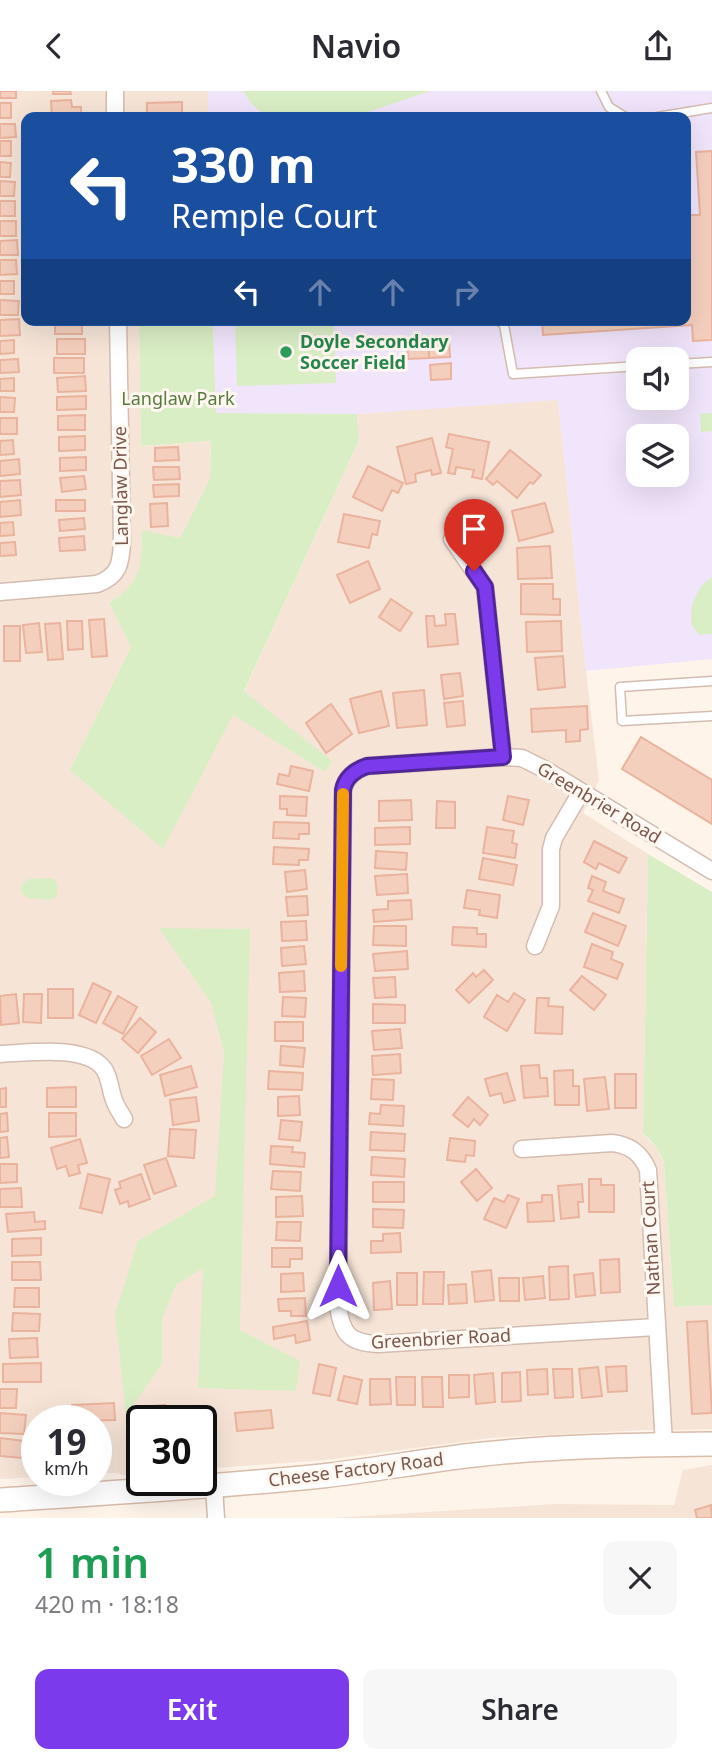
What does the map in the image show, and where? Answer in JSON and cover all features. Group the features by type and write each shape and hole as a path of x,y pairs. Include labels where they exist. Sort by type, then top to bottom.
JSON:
{"main road":[{"name":"Cheese Factory Road","path":"217,1486 525,1450 664,1444 712,1448"},
{"name":"Cheese Factory Road","path":"0,1500 126,1492"}],"street":[{"path":"115,91 115,112"},
{"name":"Langlaw Drive","path":"0,591 97,584 110,579 118,567 122,542 118,326"},
{"path":"452,539 485,587 503,757"},
{"name":"Greenbrier Road","path":"656,1327 368,1344 350,1338 345,1331 338,1306 344,783 359,768 367,766 523,758 712,871"},
{"path":"535,946 551,907 551,849 554,838 581,792"},
{"path":"0,1054 69,1052 84,1055 103,1069 114,1101 124,1119"},
{"name":"Nathan Court","path":"522,1149 622,1144 631,1147 644,1160 648,1170 664,1444"},
{"path":"215,1496 216,1518"}],"lane":[{"path":"601,91 609,107 617,112"},
{"path":"688,112 712,108"},
{"path":"504,326 513,374 626,367"},
{"path":"689,363 712,362"},
{"path":"712,681 620,687 622,721 712,716"}],"shaded area":[{"path":"0,91 208,91 208,112 21,112 21,326 139,326 141,446 211,441 210,478 180,538 142,531 142,561 138,574 125,592 109,602 131,647 70,770 233,715 331,761 244,692 359,440 357,414 558,399 599,780 583,813 648,854 643,1134 656,1147 664,1163 674,1307 712,1305 712,1429 491,1438 325,1460 217,1468 217,1405 126,1405 126,1475 112,1473 112,1405 21,1405 21,1478 0,1479"},
{"path":"208,91 712,91 712,659 586,671 558,400 357,414 216,413 213,326 691,326 691,112 208,112"},
{"path":"712,1465 712,1518 333,1518 554,1504 674,1505 683,1470"}],"green space":[{"path":"243,91 430,91 368,112 261,112"},
{"name":"Langlaw Park","path":"139,326 213,326 216,413 357,414 359,440 244,691 332,761 325,772 233,715 163,849 70,770 131,647 109,602 134,581 140,563 142,530 180,538 210,478 211,441 141,446"},
{"name":"Doyle Secondary Soccer Field","path":"235,326 334,326 336,383 237,386"},
{"path":"712,413 712,431 701,432 700,414"},
{"path":"712,577 712,634 699,635 692,623 692,607 699,589"},
{"path":"648,854 712,892 712,1305 674,1307 664,1163 656,1147 643,1134"},
{"path":"52,878 58,890 55,898 51,900 28,898 21,893 21,885 29,879"},
{"path":"159,928 250,929 240,1330 300,1361 296,1391 198,1388 203,1268 176,1285 162,1319 162,1364 133,1405 126,1405 126,1415 115,1314 138,1241 215,1196 224,1053 211,1003"}],"building":[{"path":"0,91 16,91 16,98 0,98"},
{"path":"53,91 70,91 71,94 53,94"},
{"path":"71,100 72,107 81,107 81,112 52,112 51,101"},
{"path":"182,102 182,112 147,112 147,103"},
{"path":"0,103 11,103 11,118 0,118"},
{"path":"0,124 15,124 16,137 0,138"},
{"path":"0,141 11,141 11,156 0,156"},
{"path":"712,151 712,340 693,341 691,215 700,215 696,152"},
{"path":"0,162 11,163 10,177 0,177"},
{"path":"0,181 15,182 14,196 0,196"},
{"path":"0,201 15,201 15,216 0,216"},
{"path":"0,221 16,221 16,236 0,236"},
{"path":"17,240 18,255 0,255 0,241"},
{"path":"0,260 16,260 17,274 0,275"},
{"path":"0,281 14,281 14,294 0,294"},
{"path":"0,300 19,301 18,315 0,315"},
{"path":"19,319 20,335 0,336 0,320"},
{"path":"55,326 82,326 82,334 55,334"},
{"path":"542,326 677,326 543,335"},
{"path":"57,339 85,339 85,354 57,354"},
{"path":"14,340 14,353 0,354 0,341"},
{"path":"449,341 450,357 429,358 428,342"},
{"path":"428,342 429,358 408,359 407,343"},
{"path":"54,358 84,358 84,373 54,373"},
{"path":"18,359 19,372 0,373 0,360"},
{"path":"451,363 451,379 431,380 430,365"},
{"path":"85,376 86,391 58,392 57,378"},
{"path":"14,378 14,391 0,391 0,379"},
{"path":"86,396 86,409 57,410 57,397"},
{"path":"0,397 15,398 14,412 0,412"},
{"path":"85,415 85,430 58,430 58,416"},
{"path":"0,418 17,418 17,434 0,434"},
{"path":"449,434 489,442 482,479 472,477 474,470 456,467 455,474 448,473 453,449 446,447"},
{"path":"85,436 85,450 59,451 59,437"},
{"path":"432,438 441,473 432,475 431,470 415,474 416,482 406,484 397,447"},
{"path":"13,440 14,454 0,455 0,441"},
{"path":"178,447 179,460 155,461 155,448"},
{"path":"510,450 541,475 533,484 530,482 517,498 497,481 493,485 486,479"},
{"path":"86,457 86,470 60,471 60,458"},
{"path":"19,459 20,474 0,476 0,461"},
{"path":"368,466 403,483 398,493 392,490 382,511 353,497"},
{"path":"153,467 179,467 180,479 154,480"},
{"path":"84,476 86,489 62,492 60,478"},
{"path":"20,480 21,495 0,497 0,481"},
{"path":"179,484 179,496 154,497 153,485"},
{"path":"20,500 21,515 0,517 0,502"},
{"path":"56,500 85,500 85,511 56,511"},
{"path":"167,503 168,526 151,527 150,504"},
{"path":"545,503 553,532 519,541 512,511"},
{"path":"344,514 380,521 377,535 372,534 369,548 338,542"},
{"path":"84,518 85,529 60,531 59,520"},
{"path":"13,522 14,535 0,536 0,523"},
{"path":"84,536 85,550 60,551 59,538"},
{"path":"15,542 16,555 0,556 0,543"},
{"path":"550,546 552,578 518,579 517,548"},
{"path":"368,561 380,589 350,603 337,575"},
{"path":"521,584 553,584 553,599 560,599 560,615 521,614"},
{"path":"391,599 412,613 400,631 379,617"},
{"path":"445,614 455,614 458,644 428,647 426,616 434,616 435,626 446,625"},
{"path":"104,619 107,656 92,657 89,620"},
{"path":"67,621 82,621 83,649 68,650"},
{"path":"561,621 562,651 527,652 526,622"},
{"path":"39,623 42,652 26,653 23,625"},
{"path":"60,623 63,659 48,660 45,624"},
{"path":"4,626 20,626 20,661 4,661"},
{"path":"563,656 565,687 538,690 535,658"},
{"path":"460,673 463,696 444,699 441,675"},
{"path":"424,690 427,725 397,728 393,693"},
{"path":"381,691 389,726 359,733 350,699"},
{"path":"463,701 465,725 447,727 444,703"},
{"path":"331,704 352,734 326,753 306,723"},
{"path":"587,706 588,729 580,730 580,741 566,742 566,730 532,732 531,709"},
{"path":"641,737 712,780 712,824 622,769"},
{"path":"291,766 313,771 309,791 277,784 279,774 289,776"},
{"path":"280,796 307,797 306,816 287,815 287,809 280,809"},
{"path":"508,796 529,800 523,825 503,820"},
{"path":"411,800 412,820 379,821 379,801"},
{"path":"437,801 455,802 455,828 436,828"},
{"path":"274,822 309,823 309,834 299,834 299,839 273,838"},
{"path":"410,827 410,844 375,845 375,828"},
{"path":"487,827 514,831 512,843 517,844 515,858 483,853"},
{"path":"594,841 627,858 619,873 599,863 596,869 584,862"},
{"path":"274,847 309,849 308,860 299,860 299,865 273,864"},
{"path":"376,851 407,853 406,870 375,868"},
{"path":"483,858 517,865 513,885 479,879"},
{"path":"305,870 307,889 287,892 285,872"},
{"path":"407,874 408,893 377,895 375,876"},
{"path":"592,876 606,882 603,891 624,899 619,913 588,901 593,890 588,888"},
{"path":"467,890 500,895 497,918 479,915 480,910 464,908"},
{"path":"307,896 308,915 288,916 286,897"},
{"path":"411,900 412,919 374,922 373,910 388,909 388,901"},
{"path":"593,913 626,926 618,946 585,932"},
{"path":"306,921 307,940 282,941 281,922"},
{"path":"374,926 406,926 406,946 373,945"},
{"path":"453,927 477,928 477,934 486,934 486,947 452,945"},
{"path":"592,944 613,952 611,959 623,964 617,979 584,967"},
{"path":"304,946 306,964 282,966 281,948"},
{"path":"407,951 408,969 375,971 373,954"},
{"path":"484,970 493,980 469,1003 456,990 473,973 476,977"},
{"path":"304,971 305,991 280,992 279,973"},
{"path":"582,976 606,995 594,1010 570,990"},
{"path":"395,977 396,997 375,998 373,978"},
{"path":"93,983 111,992 96,1023 79,1015"},
{"path":"48,989 73,989 73,1018 48,1018"},
{"path":"514,993 525,1000 507,1031 484,1017 497,995 508,1002"},
{"path":"16,994 19,1023 1,1025 0,996"},
{"path":"24,994 42,994 41,1023 23,1022"},
{"path":"118,996 137,1007 123,1034 103,1023"},
{"path":"283,997 306,998 305,1017 282,1016"},
{"path":"537,998 549,998 548,1006 563,1007 562,1034 535,1033"},
{"path":"373,1004 405,1005 405,1023 373,1023"},
{"path":"140,1018 156,1032 138,1053 122,1039"},
{"path":"275,1022 303,1022 303,1041 275,1041"},
{"path":"400,1029 402,1048 374,1050 372,1031"},
{"path":"169,1039 181,1058 152,1075 141,1056"},
{"path":"281,1046 305,1048 303,1067 280,1065"},
{"path":"400,1054 401,1073 373,1075 372,1056"},
{"path":"539,1065 540,1078 547,1078 548,1096 524,1098 521,1066"},
{"path":"191,1066 197,1087 165,1096 160,1075"},
{"path":"573,1070 573,1086 579,1086 579,1105 555,1105 554,1071"},
{"path":"269,1071 303,1073 302,1090 268,1089"},
{"path":"507,1073 515,1100 504,1103 501,1093 490,1096 485,1079"},
{"path":"615,1074 636,1074 636,1108 615,1108"},
{"path":"605,1077 609,1109 587,1111 584,1079"},
{"path":"372,1079 394,1080 393,1100 371,1099"},
{"path":"76,1087 76,1107 47,1107 47,1088"},
{"path":"6,1088 6,1107 0,1107 0,1089"},
{"path":"299,1096 300,1115 278,1116 278,1097"},
{"path":"196,1097 199,1121 173,1125 170,1100"},
{"path":"468,1097 488,1115 480,1125 474,1119 468,1127 453,1115"},
{"path":"381,1105 404,1106 403,1126 369,1124 370,1113 380,1114"},
{"path":"7,1113 8,1131 0,1132 0,1114"},
{"path":"49,1113 76,1113 76,1136 49,1137"},
{"path":"281,1120 302,1122 300,1141 279,1139"},
{"path":"170,1129 196,1130 194,1158 168,1156"},
{"path":"371,1132 405,1134 404,1151 370,1150"},
{"path":"7,1137 9,1157 0,1158 0,1138"},
{"path":"450,1138 475,1141 474,1156 466,1155 465,1162 447,1160"},
{"path":"80,1139 87,1163 78,1165 80,1173 69,1176 66,1166 57,1169 51,1148"},
{"path":"271,1146 293,1147 292,1152 305,1153 304,1167 270,1164"},
{"path":"372,1157 405,1159 404,1177 371,1175"},
{"path":"166,1158 176,1186 154,1194 144,1165"},
{"path":"0,1164 17,1164 17,1182 0,1183"},
{"path":"476,1169 492,1188 477,1201 461,1182"},
{"path":"273,1171 301,1172 300,1191 271,1189"},
{"path":"88,1174 110,1179 102,1213 80,1208"},
{"path":"141,1174 150,1199 129,1207 128,1201 120,1204 115,1190 121,1188 119,1182"},
{"path":"589,1179 601,1179 601,1185 614,1185 614,1212 589,1212"},
{"path":"373,1182 404,1182 404,1202 373,1202"},
{"path":"582,1184 583,1202 578,1202 579,1217 561,1219 558,1186"},
{"path":"21,1188 22,1207 0,1207 0,1189"},
{"path":"508,1195 519,1199 506,1228 484,1219 494,1198 504,1202"},
{"path":"542,1195 552,1195 554,1221 528,1222 527,1203 542,1202"},
{"path":"302,1196 303,1216 276,1217 276,1197"},
{"path":"373,1209 404,1210 403,1228 373,1227"},
{"path":"34,1212 35,1222 45,1221 45,1229 8,1232 6,1214"},
{"path":"277,1222 301,1222 300,1241 276,1240"},
{"path":"400,1233 401,1252 371,1253 371,1241 383,1241 383,1234"},
{"path":"41,1238 41,1255 12,1256 12,1239"},
{"path":"272,1248 302,1248 302,1259 290,1259 290,1267 272,1267"},
{"path":"619,1259 620,1292 601,1293 600,1260"},
{"path":"12,1262 40,1262 41,1280 12,1280"},
{"path":"568,1266 569,1299 550,1300 549,1267"},
{"path":"491,1270 494,1300 475,1302 472,1272"},
{"path":"424,1272 444,1272 443,1304 423,1304"},
{"path":"303,1273 304,1291 281,1292 281,1274"},
{"path":"397,1273 417,1273 417,1305 397,1305"},
{"path":"593,1273 595,1295 576,1297 574,1275"},
{"path":"543,1276 545,1298 525,1300 523,1278"},
{"path":"499,1278 519,1278 519,1301 500,1301"},
{"path":"390,1281 392,1309 374,1310 373,1283"},
{"path":"466,1284 467,1303 449,1304 448,1285"},
{"path":"15,1288 39,1288 39,1307 14,1307"},
{"path":"305,1298 306,1316 291,1316 291,1311 279,1311 278,1299"},
{"path":"13,1313 40,1314 39,1331 12,1331"},
{"path":"307,1321 310,1340 296,1343 295,1335 274,1339 273,1327"},
{"path":"707,1321 712,1413 692,1414 687,1322"},
{"path":"37,1338 38,1357 10,1358 9,1339"},
{"path":"41,1363 41,1382 3,1382 3,1364"},
{"path":"319,1364 336,1368 330,1396 313,1393"},
{"path":"626,1366 627,1391 608,1392 606,1367"},
{"path":"598,1367 602,1396 582,1398 579,1369"},
{"path":"547,1369 548,1394 528,1395 527,1370"},
{"path":"553,1369 572,1369 573,1397 555,1398"},
{"path":"520,1372 521,1401 502,1402 502,1373"},
{"path":"493,1373 495,1402 476,1404 474,1375"},
{"path":"449,1375 469,1375 469,1397 449,1398"},
{"path":"344,1376 362,1380 357,1404 338,1400"},
{"path":"396,1377 415,1377 415,1405 397,1405"},
{"path":"422,1377 442,1377 443,1407 423,1407"},
{"path":"370,1379 390,1379 391,1404 370,1405"},
{"path":"0,1389 17,1389 16,1408 0,1408"},
{"path":"114,1403 115,1420 112,1420 112,1405 72,1405"},
{"path":"271,1410 273,1428 237,1431 235,1413"},
{"path":"0,1413 21,1415 21,1434 0,1433"},
{"path":"0,1438 21,1441 21,1458 0,1456"},
{"path":"711,1505 712,1518 697,1518 695,1510"}],"slow traffic":[{"path":"341,966 343,794"}],"place":[{"name":"Doyle Secondary Soccer Field","path":"286,352"}],"route":[{"path":"338,1286 344,783 359,768 367,766 503,757 485,587 474,571"}]}
